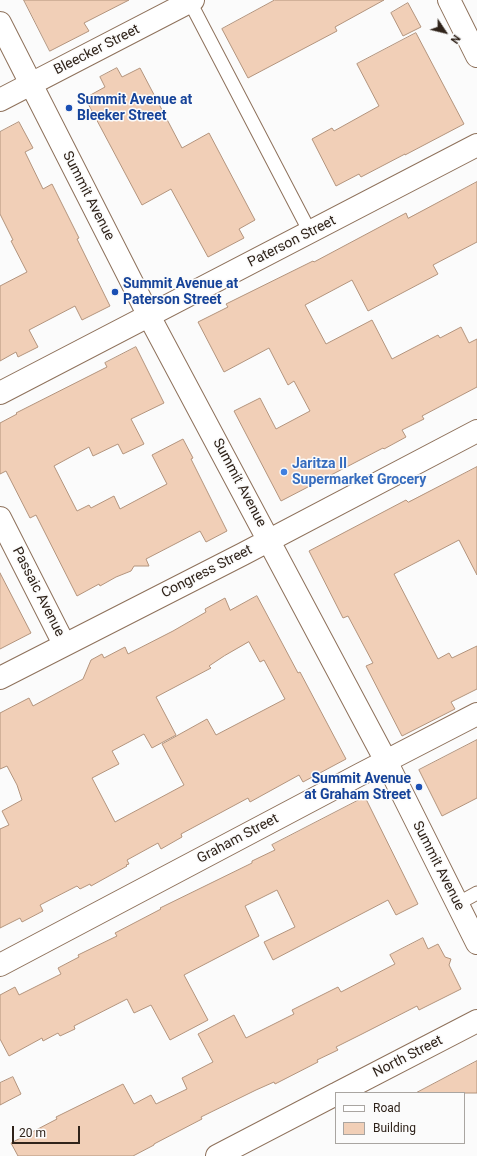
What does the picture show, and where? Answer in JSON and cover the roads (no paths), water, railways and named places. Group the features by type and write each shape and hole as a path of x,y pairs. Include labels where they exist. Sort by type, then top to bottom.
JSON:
{"street":[{"path":"449,0 477,56"},
{"name":"Bleecker Street","path":"0,100 192,1"},
{"name":"Summit Avenue","path":"0,23 149,316 386,761 477,943"},
{"name":"Paterson Street","path":"0,393 477,145"},
{"name":"Congress Street","path":"0,678 477,431"},
{"name":"Passaic Avenue","path":"0,518 64,644"},
{"name":"Graham Street","path":"0,965 477,714"},
{"name":"North Street","path":"341,1092 477,1021"},
{"name":"North Street","path":"217,1156 335,1095"}],"lane":[{"path":"192,1 310,232"},
{"path":"457,904 477,893"}],"place":[{"name":"Summit Avenue at Bleeker Street","path":"69,108"},
{"name":"Summit Avenue at Paterson Street","path":"115,292"},
{"name":"Jaritza II Supermarket Grocery","path":"284,472"},
{"name":"Summit Avenue at Graham Street","path":"419,787"}]}
